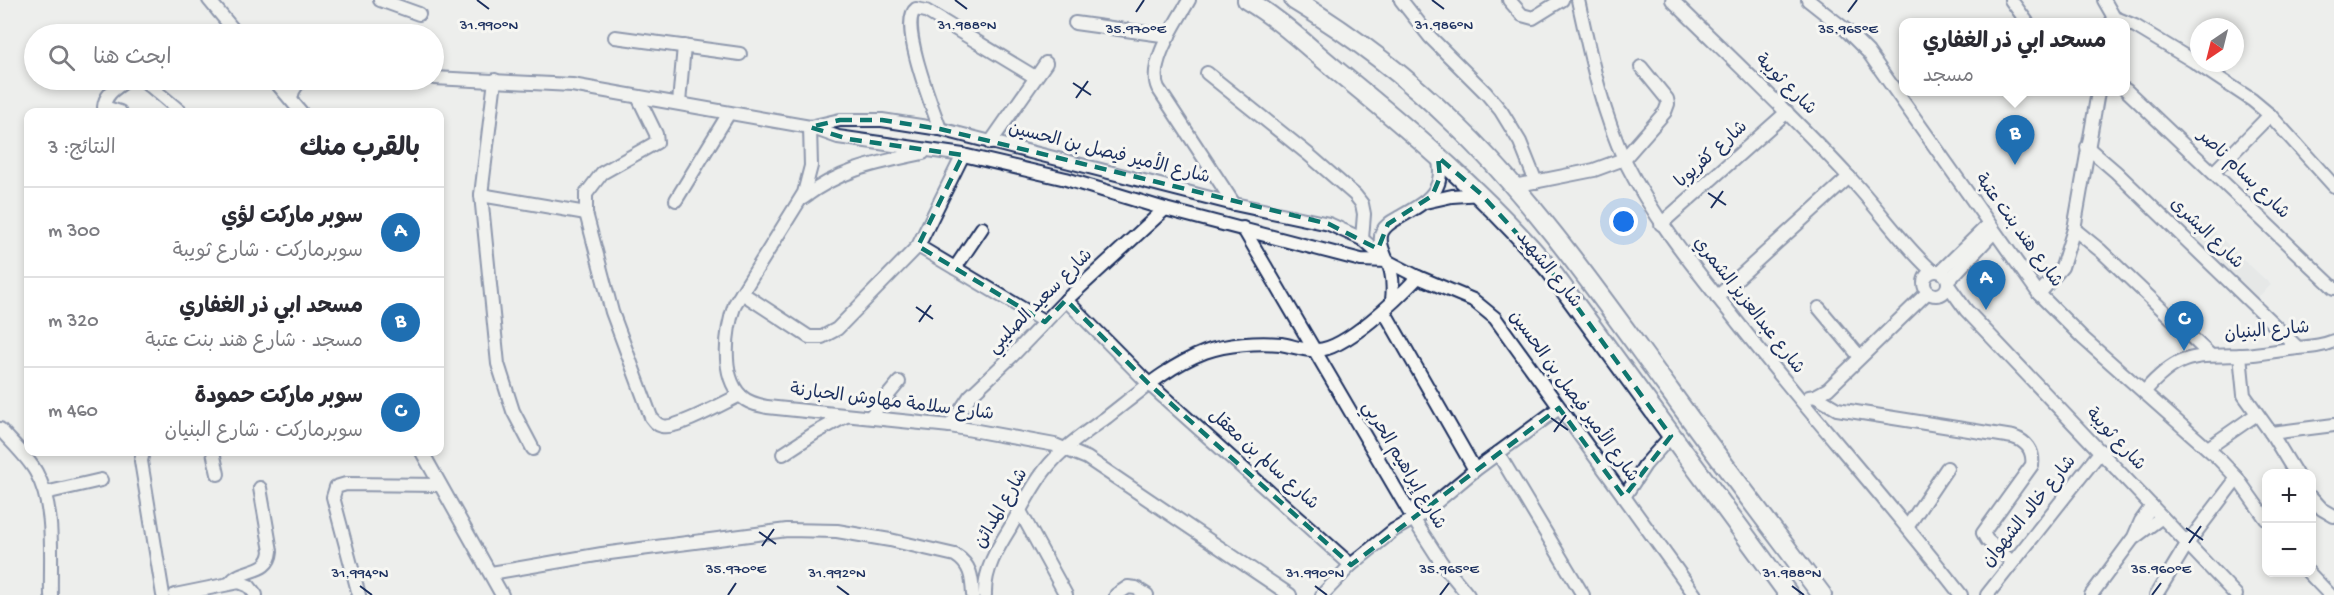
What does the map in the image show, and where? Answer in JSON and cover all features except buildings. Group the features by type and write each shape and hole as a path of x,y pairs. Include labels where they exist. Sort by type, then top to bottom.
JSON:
{"highway":[{"name":"شارع الشهيد","path":"1247,0 1282,24 1396,118 1481,194 1551,271 1789,595"},
{"name":"شارع الشهيد","path":"1294,0 1345,34 1416,88 1467,135 1514,186 1600,296 1822,595"}],"street":[{"path":"209,0 229,24"},
{"path":"380,0 419,14"},
{"path":"1189,0 1169,36 1156,67 1156,84 1234,204"},
{"path":"1401,0 1430,37 1501,111 1520,142 1536,182"},
{"path":"1509,0 1522,15 1533,18 1562,0"},
{"name":"شارع عبدالعزيز الشمري","path":"1578,0 1600,95 1624,159 1661,224 1790,390 1908,526 1961,595"},
{"name":"شارع ثويبة","path":"1672,0 1787,112 1849,177 1937,282 2101,451 2236,595"},
{"name":"شارع هند بنت عتبة","path":"1808,0 1846,30 1868,52 2039,294 2084,339 2208,448 2237,478 2262,513"},
{"path":"2011,0 2024,18"},
{"path":"2104,0 2113,18"},
{"path":"940,129 911,38 910,19 915,4 1035,77"},
{"path":"1075,23 1169,36"},
{"path":"2130,24 2193,61 2270,115 2334,186"},
{"path":"615,37 740,54"},
{"path":"679,103 684,46"},
{"path":"990,143 1046,63"},
{"path":"1514,186 1594,170 1624,159 1665,112 1668,104 1667,99 1641,67"},
{"path":"1207,73 1355,195 1362,204 1364,214 1362,239"},
{"name":"شارع الأمير فيصل بن الحسين","path":"444,78 572,85 810,127 828,135 848,139 932,152 963,154 1066,179 1164,209 1361,260 1387,261"},
{"path":"495,80 481,195 498,364 513,411 533,449"},
{"path":"105,108 104,101 114,90"},
{"path":"155,90 176,108"},
{"path":"283,90 298,108"},
{"path":"291,99 294,90"},
{"name":"شارع بسام ناصر","path":"2130,94 2334,288"},
{"path":"2039,294 2062,267 2074,229 2097,96"},
{"path":"638,97 656,134 657,142 602,173 586,194 586,213 612,312 651,417 656,424 662,427 695,417 740,395 730,374 726,344 731,314 800,201 810,175 810,127"},
{"name":"شارع كفريوبا","path":"1661,224 1787,112"},
{"path":"676,200 729,113"},
{"path":"2214,172 2270,115"},
{"name":"شارع الأمير فيصل بن الحسين","path":"810,127 840,120 882,120 940,129 1234,204 1323,222 1362,239 1387,261 1473,300 1495,318 1695,595"},
{"name":"شارع البشرى","path":"2087,147 2123,178 2298,348"},
{"path":"800,201 821,185 843,173 870,164 932,152"},
{"path":"742,293 809,337 822,337 837,329 918,246 963,154"},
{"path":"1392,300 1391,276 1381,242 1384,228 1424,202 1437,187 1441,167 1438,157"},
{"path":"1717,297 1849,177"},
{"path":"1424,202 1452,196 1481,194"},
{"path":"481,195 586,213"},
{"name":"شارع سعيد الصليبي","path":"950,426 970,396 1066,300 1164,209"},
{"path":"956,268 982,228"},
{"name":"شارع إبراهيم الحربي","path":"1243,228 1414,520 1440,562 1468,595"},
{"path":"1815,396 1828,389 1991,228"},
{"path":"2074,229 2101,251 2209,354"},
{"path":"918,246 1045,322"},
{"path":"1314,351 1336,344 1384,311 1392,300 1418,277"},
{"name":"شارع سالم بن معقل","path":"1066,300 1149,384 1352,565"},
{"path":"1819,308 1860,357"},
{"path":"1384,311 1475,470"},
{"name":"شارع البنيان","path":"2144,392 2164,371 2184,359 2209,354 2240,355 2320,346 2334,341"},
{"name":"شارع المدائن","path":"985,595 993,556 1045,469 1066,448 1149,384 1171,369 1216,349 1268,344 1314,351"},
{"path":"2240,355 2243,390 2256,414 2271,433 2293,469"},
{"path":"870,417 898,382"},
{"path":"1790,390 1798,395 1815,396 1837,409 2013,437 2023,442 2031,452 2032,465 1983,532 1987,540 2012,562"},
{"name":"شارع سلامة مهاوش الحبارنة","path":"740,395 752,403 767,407 950,426 1066,448 1087,458 1290,595"},
{"path":"1322,595 1352,565 1394,530 1414,520 1475,470 1559,408"},
{"path":"2208,448 2256,414"},
{"path":"783,454 847,415"},
{"path":"2271,433 2334,425"},
{"path":"0,429 35,470 45,493 48,510 51,595"},
{"path":"1624,497 1645,465 1671,436"},
{"name":"شارع خالد الشهوان","path":"1987,595 2101,451"},
{"path":"1498,453 1583,595"},
{"path":"142,456 141,461 163,595"},
{"path":"214,456 218,474"},
{"path":"424,456 502,595"},
{"path":"1908,526 1947,468"},
{"path":"2156,595 2187,544 2237,478"},
{"path":"45,493 101,480"},
{"path":"359,595 333,497 336,487 346,484 440,485"},
{"path":"231,582 239,575 262,567 271,555 260,488"},
{"path":"2316,502 2334,516"},
{"path":"2091,595 2134,537 2141,521 2152,506"},
{"path":"1020,511 1066,595"},
{"path":"2134,537 2162,516"},
{"path":"491,573 587,556 747,534 787,530 820,530 890,540 955,555 962,559 969,568 973,595"},
{"path":"2312,577 2330,595"},
{"path":"175,595 231,582 243,583 253,589 256,595"},
{"path":"1116,595 1123,588 1132,587 1147,595"}],"highlighted area":[{"path":"840,120 882,120 940,129 1329,224 1378,249 1388,224 1432,196 1440,177 1438,157 1481,194 1551,271 1671,436 1624,497 1559,408 1351,565 1149,384 1066,300 1045,322 918,246 963,155 848,139 810,127"}],"shaded area":[{"path":"2207,225 2271,285 2257,298 2194,238"}],"place":[{"name":"مسحد ابي ذر الغفاري","path":"2015,165"},
{"name":"سوبر ماركت لؤي","path":"1986,310"},
{"name":"سوبر ماركت حمودة","path":"2184,351"}]}
